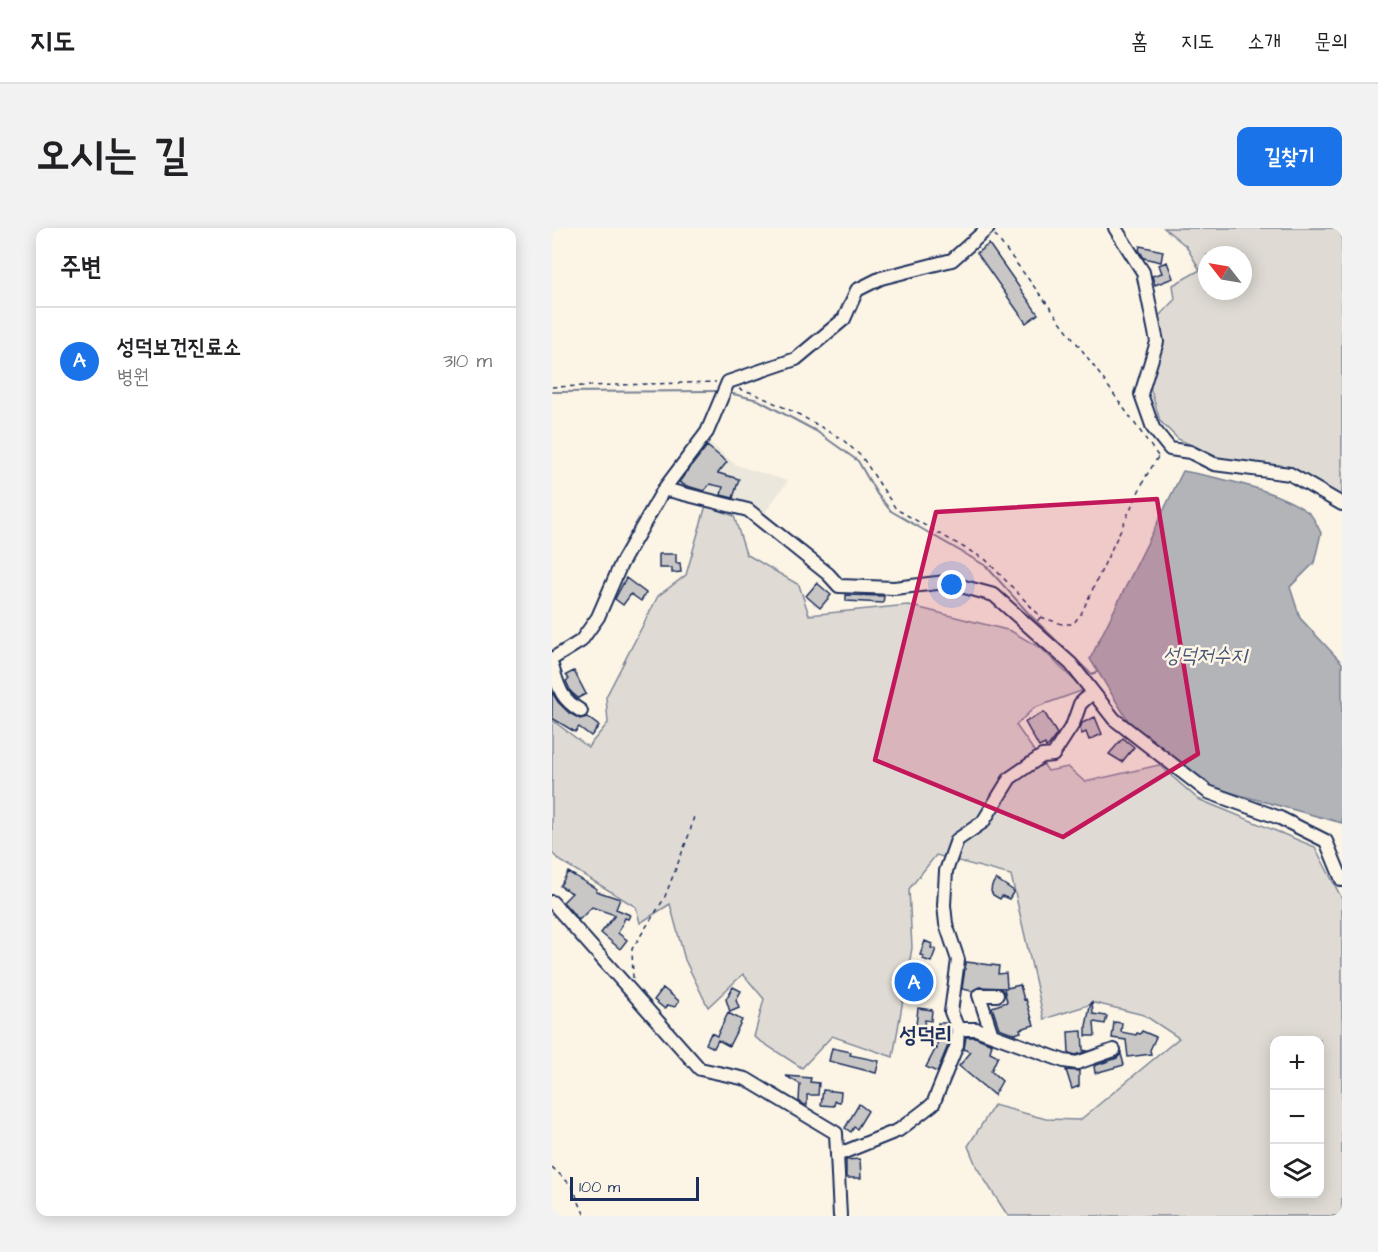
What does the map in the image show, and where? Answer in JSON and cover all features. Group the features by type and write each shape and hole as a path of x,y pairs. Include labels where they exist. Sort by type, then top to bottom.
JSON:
{"street":[{"path":"552,659 581,641 598,617 621,564 664,489 707,432 725,388 796,359 844,319 857,290 881,278 952,260 989,228"},
{"path":"1115,228 1143,272 1157,342 1141,394 1153,428 1170,449 1190,452 1214,464 1290,474 1342,504"},
{"path":"664,489 748,510 828,574 839,586 894,588 946,582 994,595 1071,664 1114,719 1208,792 1280,818 1326,841 1342,880"},
{"path":"552,666 560,693 581,711"},
{"path":"837,1155 899,1130 933,1104 957,1045 958,1029 951,1012 958,960 946,924 944,905 946,871 957,840 983,822 1010,778 1042,756 1053,755 1073,724 1080,704 1093,692"},
{"path":"552,902 700,1069 746,1079 836,1133 840,1216"},
{"path":"992,1035 979,995 997,995"},
{"path":"958,1029 976,1029 1065,1061 1077,1063 1114,1050"}],"path":[{"path":"989,228 1085,354 1158,456"},
{"path":"552,387 731,387 753,393 798,414 842,440 862,457 896,509 986,560 1040,617 1062,624 1073,624 1081,614 1145,477 1158,456 1170,449"},
{"path":"633,994 632,949 664,899 694,816"},
{"path":"552,1167 572,1186 585,1216"}],"highlighted area":[{"path":"1157,499 1198,754 1063,837 875,760 936,512"}],"shaded area":[{"path":"1164,228 1342,228 1342,496 1289,467 1221,459 1178,439 1160,421 1150,387 1158,317 1175,299 1173,285 1198,271 1198,300 1252,300 1252,246 1198,246 1198,267 1186,246"},
{"path":"706,440 736,465 788,481 763,515 669,488"},
{"path":"706,505 734,516 746,554 799,585 809,615 908,605 1011,631 1042,649 1084,690 1034,708 1016,725 1048,771 1068,767 1085,782 1159,765 1198,799 1315,847 1342,899 1342,1216 1009,1216 1006,1213 977,1168 968,1146 994,1105 1046,1119 1080,1120 1179,1038 1144,1015 1095,1003 1044,1019 1011,875 936,855 909,889 912,948 893,1057 832,1036 802,1068 754,1037 764,999 743,974 708,1007 685,960 670,904 640,923 636,907 559,860 552,853 552,720 588,747 608,723 606,697 658,596 686,575"}],"water":[{"name":"성덕저수지","path":"1183,471 1249,486 1282,498 1309,513 1321,533 1314,563 1290,587 1300,618 1342,663 1342,823 1207,786 1132,727 1090,659"}],"building":[{"path":"989,244 1038,314 1026,323 977,253"},
{"path":"1140,246 1163,251 1161,262 1144,258 1139,250"},
{"path":"1167,262 1173,278 1155,285 1152,276 1162,273 1159,265"},
{"path":"707,446 727,462 718,473 739,479 733,498 721,495 723,487 710,484 704,491 679,482"},
{"path":"659,554 676,554 676,563 680,563 681,572 672,573 672,568 659,568"},
{"path":"626,578 646,593 641,601 631,594 623,605 615,599"},
{"path":"817,583 831,595 820,608 806,596"},
{"path":"846,595 884,596 883,603 846,601"},
{"path":"574,671 586,694 578,698 571,692 566,681 569,679 566,675"},
{"path":"552,692 569,713 580,719 587,717 599,726 591,736 579,727 575,732 552,718"},
{"path":"1044,712 1057,734 1049,745 1039,747 1025,722"},
{"path":"1095,717 1102,734 1089,740 1086,732 1082,734 1080,729 1082,723"},
{"path":"1123,738 1134,747 1122,762 1109,754"},
{"path":"568,872 597,889 596,891 620,899 616,909 630,915 628,919 625,918 618,933 627,940 620,949 601,933 615,915 592,907 579,920 563,902 572,893 560,886"},
{"path":"996,879 1014,891 1009,899 1002,896 1000,899 993,895 992,885"},
{"path":"925,941 932,944 931,948 936,949 931,962 920,955"},
{"path":"966,962 999,966 998,974 1006,973 1007,988 1020,985 1034,1025 1020,1029 1021,1032 1015,1034 999,1028 992,1007 1007,1002 1004,988 1006,988 979,987 972,991 962,989"},
{"path":"733,987 741,991 736,1000 739,1008 730,1012 726,999"},
{"path":"663,988 679,1001 675,1007 668,1005 665,1009 654,1000"},
{"path":"1091,1002 1093,1014 1107,1016 1105,1024 1094,1022 1095,1036 1086,1036 1086,1026"},
{"path":"918,1008 932,1010 931,1021 925,1020 924,1026 916,1025"},
{"path":"728,1013 742,1020 729,1046 718,1040 714,1048 706,1044 711,1033 717,1036"},
{"path":"1114,1022 1122,1023 1121,1032 1136,1035 1142,1031 1156,1037 1150,1050 1151,1054 1128,1057 1126,1040 1112,1038"},
{"path":"938,1023 945,1023 945,1027 950,1030 949,1043 937,1072 926,1067 937,1049"},
{"path":"1082,1031 1083,1050 1087,1051 1076,1055 1069,1053 1068,1032"},
{"path":"966,1037 975,1037 992,1044 990,1052 998,1056 991,1071 1002,1081 994,1095 959,1066 971,1052 964,1049"},
{"path":"832,1048 851,1052 850,1055 879,1061 876,1073 829,1061"},
{"path":"1121,1054 1124,1065 1095,1073 1094,1066 1117,1058"},
{"path":"1066,1070 1079,1071 1079,1086 1072,1089"},
{"path":"786,1076 811,1078 810,1082 819,1083 818,1095 807,1095 807,1105 805,1105 799,1101 800,1084"},
{"path":"823,1090 841,1092 840,1102 835,1101 834,1106 821,1105"},
{"path":"859,1104 868,1111 857,1129 854,1127 851,1132 845,1128"},
{"path":"860,1159 861,1178 846,1178 846,1160"}],"waterway":[{"path":"552,392 721,391"},
{"path":"729,393 758,400 816,431 858,461 877,494 891,511 986,566 1030,615 1091,674 1097,672"}],"place":[{"name":"성덕보건진료소","path":"914,982"}],"district":[{"name":"성덕리","path":"926,1035"}]}
